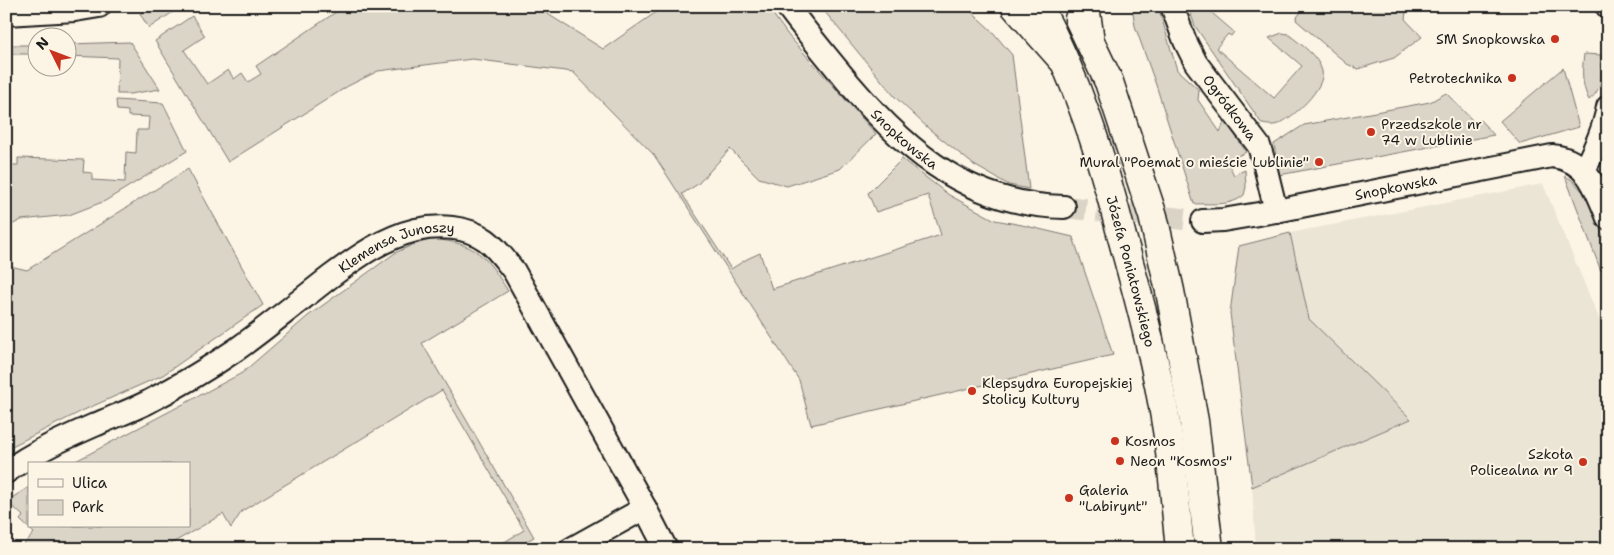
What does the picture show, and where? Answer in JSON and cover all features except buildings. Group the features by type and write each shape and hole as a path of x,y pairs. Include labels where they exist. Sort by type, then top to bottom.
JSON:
{"main road":[{"path":"1015,6 1062,59"},
{"name":"Józefa Poniatowskiego","path":"1038,6 1085,113 1109,185 1160,390 1168,435 1180,549"},
{"path":"1072,6 1109,82 1153,216 1170,290 1194,421 1209,549"},
{"path":"1085,6 1090,41"}],"street":[{"path":"6,14 99,6"},
{"name":"Snopkowska","path":"787,6 807,33 874,113 918,153 942,170 992,194 1025,204 1042,207 1064,207"},
{"name":"Ogródkowa","path":"1172,6 1185,41 1196,63 1259,146 1276,211"},
{"path":"1608,106 1606,118 1596,146 1584,171 1595,187 1608,218"},
{"name":"Snopkowska","path":"1203,221 1223,220 1276,211 1552,156 1573,162 1584,171"},
{"name":"Klemensa Junoszy","path":"6,472 38,451 143,405 182,383 236,349 354,259 379,243 417,230 438,227 452,228 469,232 484,239 496,249 514,271 666,549"},
{"path":"571,549 645,508"}],"shaded area":[{"path":"1543,184 1608,340 1608,549 1256,549 1252,487 1411,419 1309,319 1290,233"}],"green space":[{"path":"153,6 182,6 149,28 140,14"},
{"path":"345,6 410,6 414,11 420,6 452,6 455,11 463,6 535,6 603,49 665,6 767,6 788,35 876,134 840,169 787,186 759,178 730,149 698,184 682,194 731,269 760,253 772,289 941,235 928,195 876,212 868,193 902,159 949,195 995,220 1073,237 1113,355 811,425 799,380 654,155 573,72 472,59 378,71 348,86 228,162 155,41 192,16 205,36 184,50 207,84 228,70 234,79 242,73 248,82 261,74 256,66"},
{"path":"820,6 966,7 992,31 1012,55 1029,189 1009,185 974,165 929,129 895,97"},
{"path":"1132,6 1158,6 1177,70 1199,90 1198,100 1220,132 1225,120 1246,152 1227,161 1234,175 1245,170 1246,187 1244,195 1239,199 1220,204 1194,204 1135,26"},
{"path":"1188,6 1204,6 1234,32 1231,36 1228,34 1216,48 1274,98 1302,66 1269,38 1282,33 1288,34 1308,50 1320,65 1322,78 1314,94 1300,109 1284,121 1274,125 1262,124 1195,26"},
{"path":"1306,6 1407,6 1405,19 1422,37 1394,58 1358,69 1347,64 1296,20"},
{"path":"130,42 160,89 130,94 117,94 118,58 78,56 78,44"},
{"path":"6,45 28,45 28,54 6,54"},
{"path":"1584,54 1601,55 1602,73 1600,85 1594,96 1589,100 1583,77"},
{"path":"1563,68 1579,127 1520,144 1500,121"},
{"path":"1446,93 1476,124 1480,120 1494,135 1279,175 1274,144 1304,125 1430,102"},
{"path":"116,100 163,103 187,151 105,201 69,215 21,220 6,228 6,165 18,165 18,158 84,160 83,172 92,173 92,180 125,182 126,152 136,153 137,130 148,130 149,117 128,116 128,111 117,110"},
{"path":"188,169 263,305 163,375 84,410 12,446 6,451 6,265 27,270"},
{"path":"1565,176 1572,180 1585,194 1593,210 1608,249 1608,269 1601,271"},
{"path":"1290,233 1309,319 1411,419 1252,487 1230,313 1239,246"},
{"path":"433,239 448,241 470,248 486,260 508,291 422,343 534,537 513,549 500,549 498,546 524,530 442,390 242,511 231,528 223,514 162,549 20,549 34,533 29,528 190,528 190,462 74,462 242,373 308,316 395,253 412,245"},
{"path":"28,488 28,527 20,520 23,516 7,501"}],"tunnel":[{"path":"1064,207 1203,221"}],"place":[{"name":"SM Snopkowska","path":"1555,39"},
{"name":"Petrotechnika","path":"1512,78"},
{"name":"Przedszkole nr 74 w Lublinie","path":"1371,132"},
{"name":"Mural \"Poemat o mieście Lublinie\"","path":"1319,162"},
{"name":"Klepsydra Europejskiej Stolicy Kultury","path":"972,391"},
{"name":"Kosmos","path":"1115,441"},
{"name":"Neon \"Kosmos\"","path":"1120,461"},
{"name":"Szkoła Policealna nr 9","path":"1583,462"},
{"name":"Galeria \"Labirynt\"","path":"1069,498"}]}
